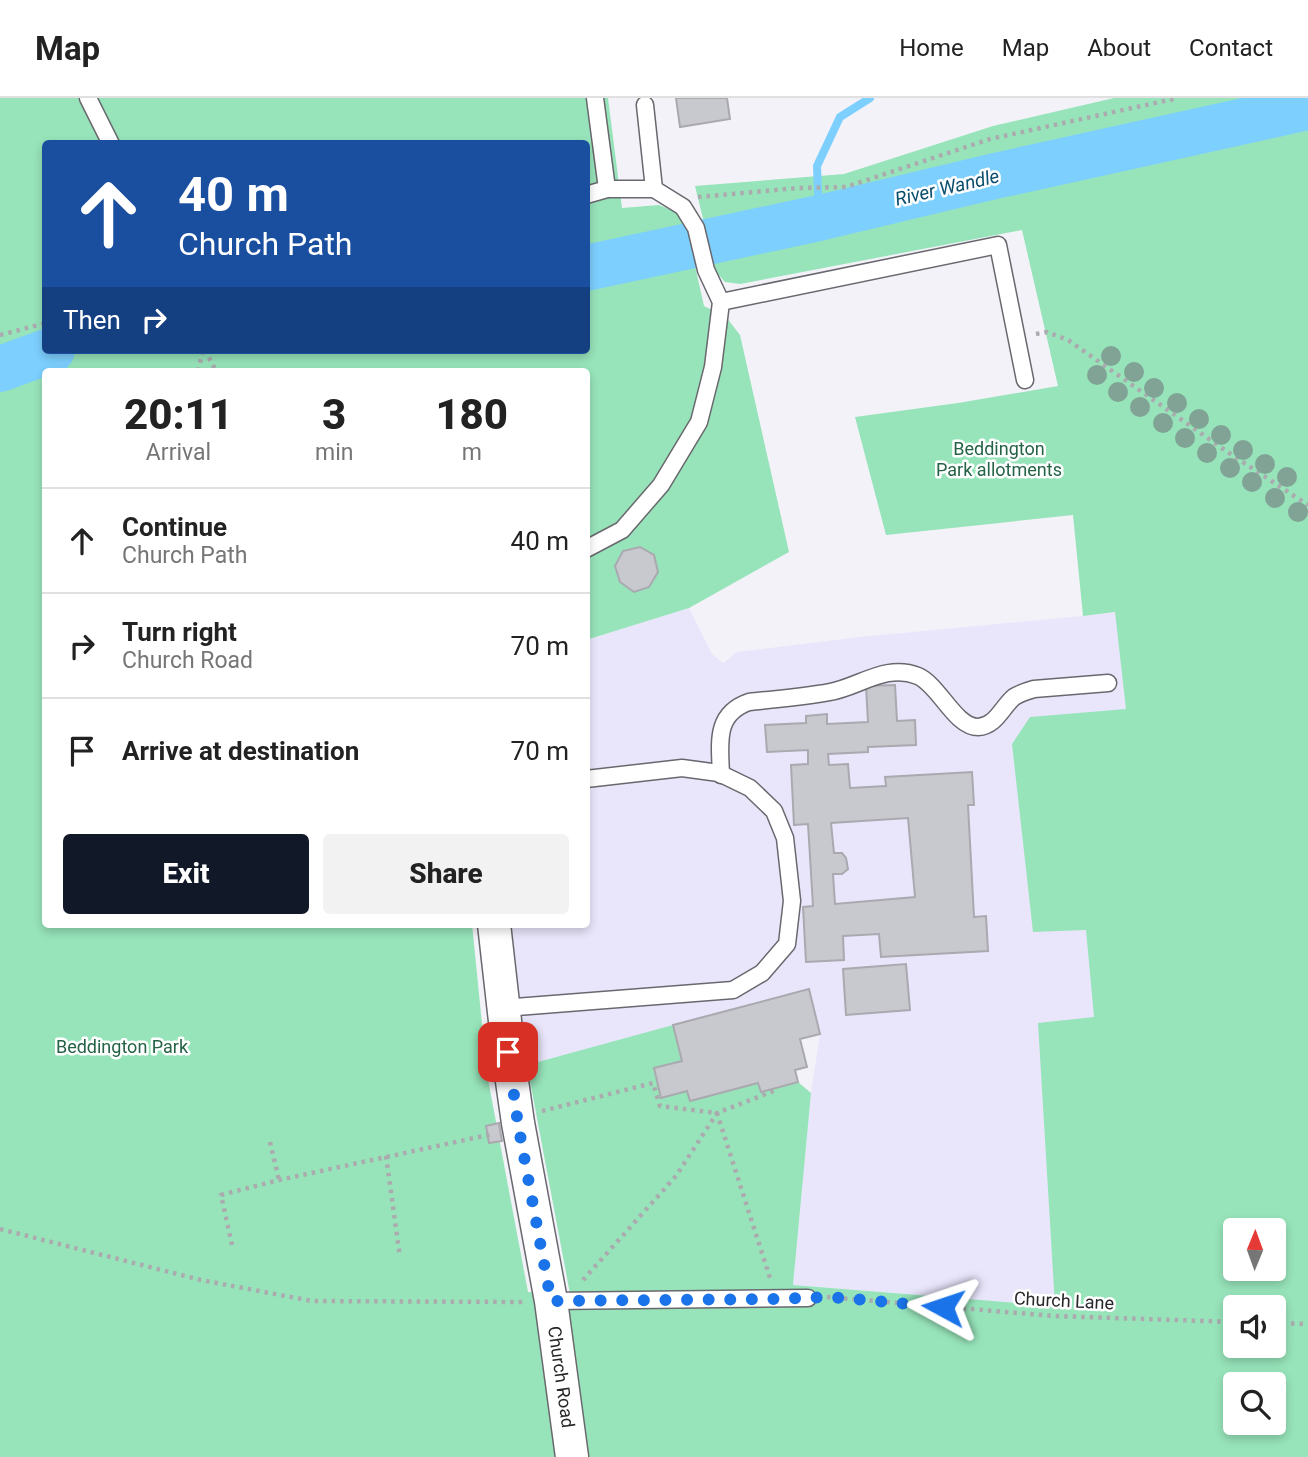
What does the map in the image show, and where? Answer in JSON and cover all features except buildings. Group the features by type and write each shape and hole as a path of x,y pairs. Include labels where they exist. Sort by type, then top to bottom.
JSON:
{"street":[{"name":"Church Road","path":"494,928 518,1124 551,1301 572,1457"}],"lane":[{"path":"88,98 109,140"},
{"path":"595,98 607,189"},
{"path":"645,105 654,189"},
{"path":"590,194 607,189 654,189 682,207 696,228 706,270 721,302 713,367 699,422 661,485 622,530 590,547"},
{"path":"721,302 998,245 1025,380"},
{"path":"721,775 720,734 726,717 738,706 750,702 832,692 871,677 900,672 919,677 941,695 965,723 977,727 992,723 1010,702 1023,692 1108,683"},
{"path":"503,1008 733,990 762,973 787,944 792,901 785,838 774,811 750,788 721,775 682,768 590,779"},
{"path":"551,1301 808,1298"}],"path":[{"path":"682,207 698,197 798,188 846,187 990,139 1178,98"},
{"path":"0,335 42,324"},
{"path":"1017,338 1046,332 1068,340 1308,505"},
{"path":"232,1245 221,1195 498,1133 535,1112 653,1083 660,1106 717,1113 776,1090"},
{"path":"717,1113 776,1299"},
{"path":"0,1229 201,1280 312,1301 551,1301 570,1294 676,1175 717,1113"},
{"path":"271,1142 279,1180"},
{"path":"386,1156 400,1257"},
{"name":"Church Lane","path":"808,1298 831,1297 1054,1316 1223,1322"},
{"path":"1286,1323 1308,1324"}],"shaded area":[{"path":"1308,589 1278,1218 1223,1218 1223,1281 1275,1281 1275,1295 1223,1295 1223,1307 1056,1306 793,1285 811,1093 820,1034 809,989 527,1065 509,928 590,928 590,639 689,608 712,654 723,663 737,652 860,637 1083,616"}],"green space":[{"path":"0,98 608,98 622,208 659,205 678,213 686,226 704,306 726,317 740,335 789,552 689,608 590,639 590,368 42,368 42,928 472,928 487,1074 528,1292 570,1294 527,1065 673,1025 682,1061 654,1068 661,1098 687,1091 758,1083 761,1092 798,1082 811,1093 793,1285 1055,1306 1038,1023 1094,1017 1086,930 1033,932 1012,744 1030,717 1126,709 1115,612 1083,616 1073,515 886,535 855,417 1058,386 1022,230 740,284 725,282 716,272 695,186 844,174 993,126 1114,98 1308,98 1308,1457 0,1457"}],"waterway":[{"path":"819,218 817,166 840,117 870,98"},
{"name":"River Wandle","path":"590,267 1308,107"},
{"name":"River Wandle","path":"0,369 42,354"}],"route":[{"path":"508,1052 518,1124 551,1301 831,1297 943,1307"}],"park label":[{"name":"Beddington Park allotments","path":"999,459"},
{"name":"Beddington Park","path":"122,1047"}]}
